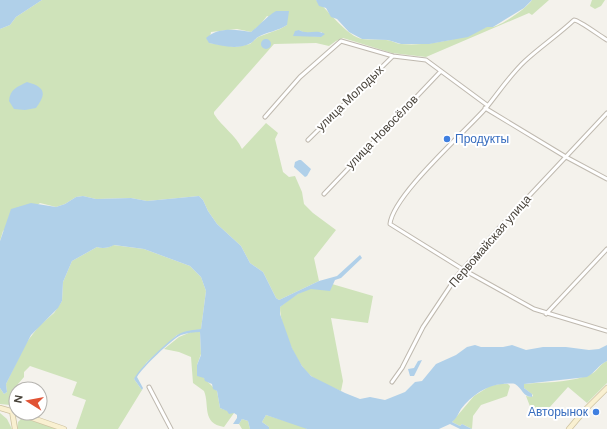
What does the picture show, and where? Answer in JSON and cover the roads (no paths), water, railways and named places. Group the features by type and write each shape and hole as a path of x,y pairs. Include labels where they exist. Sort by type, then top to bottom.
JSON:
{"street":[{"path":"607,40 581,22 574,20 516,69 486,107 423,174 397,206 392,214 390,224 464,270 534,309 546,314 607,331"},
{"path":"265,116 300,77 337,43 344,41 393,56 426,60 441,70 486,107 566,157 607,179"},
{"name":"улица Молодых","path":"308,140 393,56"},
{"name":"улица Новосёлов","path":"324,194 441,70"},
{"name":"Первомайская улица","path":"392,382 402,368 423,327 440,299 499,228 607,113"},
{"path":"546,314 607,249"},
{"path":"149,387 170,429"},
{"path":"569,429 607,388"},
{"path":"41,421 64,429"}],"water":[{"path":"0,0 42,0 16,17 10,25 0,29"},
{"path":"316,0 532,0 524,8 493,27 487,27 468,37 429,44 401,44 388,40 362,39 349,32 337,19 331,17 326,8 319,6"},
{"path":"276,11 289,11 287,25 258,37 246,45 230,47 209,43 206,38 210,34 221,30 251,32"},
{"path":"299,30 325,34 321,37 293,36 295,31"},
{"path":"264,39 268,39 270,40 270,48 264,49 261,46 261,42"},
{"path":"27,82 41,88 43,94 40,103 36,108 25,110 14,109 9,101 12,91"},
{"path":"299,160 311,169 305,177 294,167 295,162"},
{"path":"83,196 96,199 131,198 147,201 199,196 203,200 208,211 217,224 241,246 250,263 263,272 276,298 279,300 319,281 337,276 360,255 362,258 341,278 335,280 330,291 311,289 298,294 280,307 280,314 292,348 302,366 311,376 360,399 370,397 385,400 405,392 415,382 422,381 436,364 456,355 467,347 475,345 481,347 503,347 512,345 526,350 543,347 566,347 589,350 599,349 607,345 607,361 601,364 587,377 524,384 524,388 532,394 532,397 527,396 515,384 491,386 479,392 469,400 452,422 460,426 462,424 472,429 460,429 450,424 439,429 307,429 266,415 262,422 269,427 269,429 250,429 248,421 242,419 239,424 233,424 237,418 237,415 234,413 229,414 227,411 220,408 217,391 213,389 212,384 205,381 204,378 197,376 197,365 201,355 200,332 181,335 164,348 151,361 137,377 143,388 142,390 134,379 148,362 174,337 187,331 201,329 206,291 201,277 190,266 144,249 114,245 106,248 97,247 72,261 63,282 62,301 58,308 31,335 6,384 7,392 4,394 0,388 0,241 11,209 31,203 56,207 65,204 76,197"},
{"path":"422,360 414,376 410,376 408,369 414,368 418,361"}],"place":[{"name":"Продукты","path":"447,139"},
{"name":"Авторынок","path":"596,412"}]}
